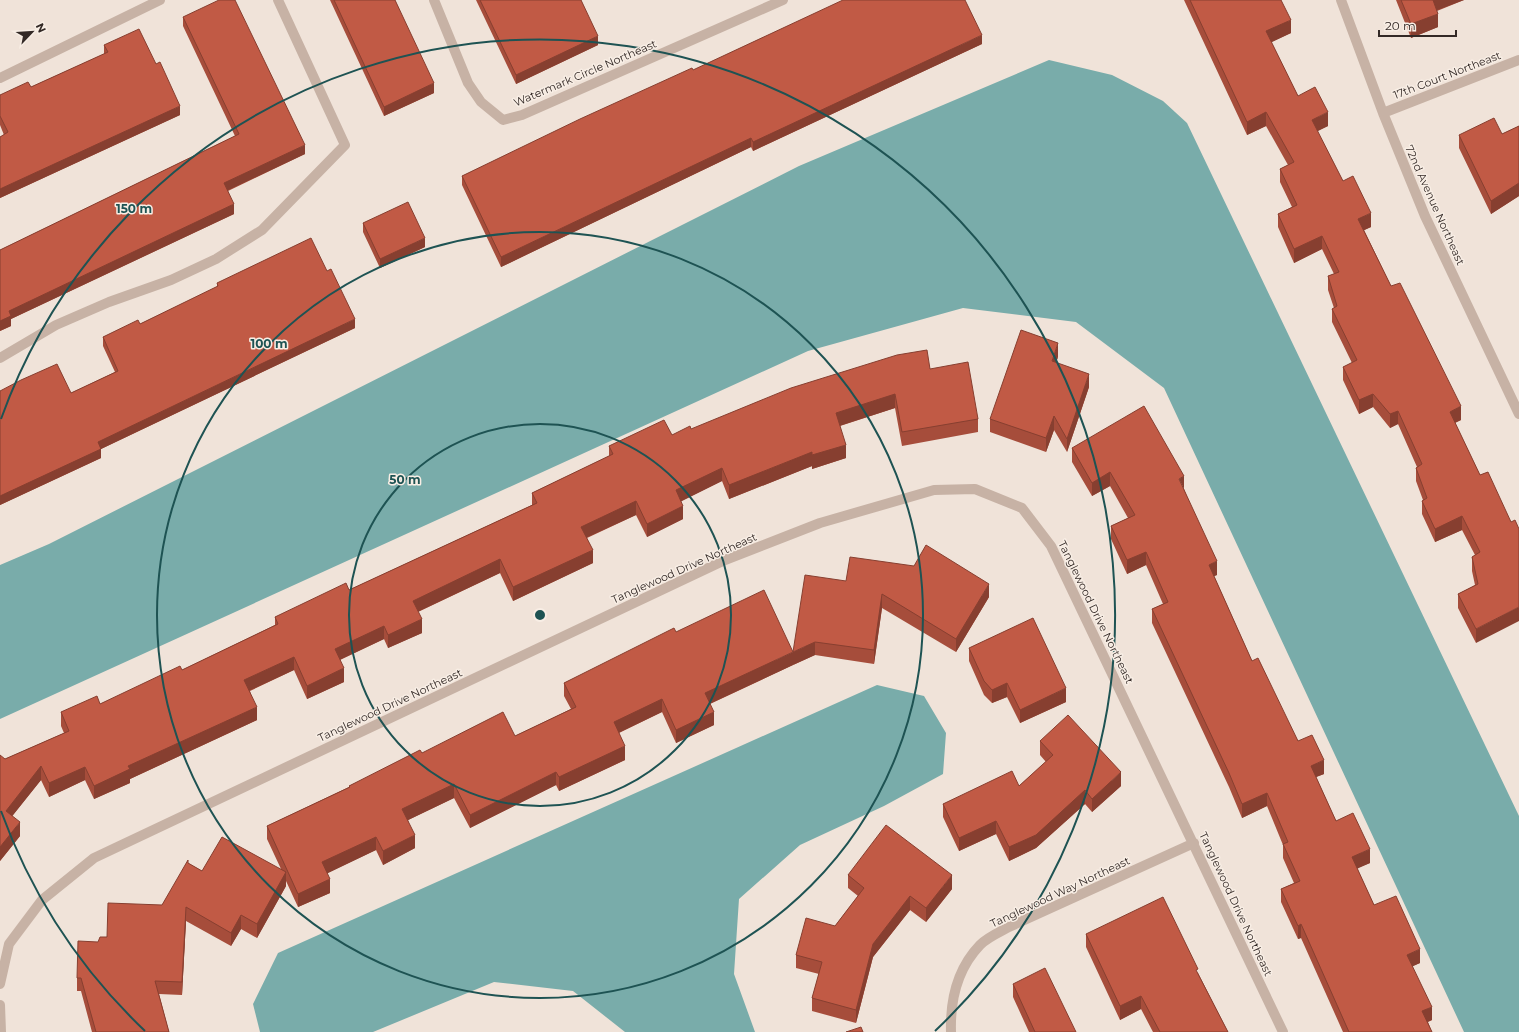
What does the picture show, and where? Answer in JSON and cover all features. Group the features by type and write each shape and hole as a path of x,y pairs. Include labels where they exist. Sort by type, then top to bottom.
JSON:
{"street":[{"path":"0,78 160,0"},
{"path":"0,358 56,325 109,302 171,280 216,259 262,230 345,146 278,0"},
{"name":"Watermark Circle Northeast","path":"434,0 468,83 480,102 503,120 522,115 783,0"},
{"name":"72nd Avenue Northeast","path":"1341,0 1383,113 1425,216 1519,414"},
{"name":"17th Court Northeast","path":"1383,113 1519,60"},
{"name":"Tanglewood Drive Northeast","path":"0,984 9,944 23,925 42,900 94,858 725,560 820,523 934,490 975,489 1022,508 1051,546 1283,1032"},
{"name":"Tanglewood Way Northeast","path":"951,1032 950,1012 959,973 981,944 1009,927 1194,843"},
{"path":"0,1006 2,1032"}],"water":[{"path":"1049,60 1112,75 1163,101 1187,123 1519,816 1519,1032 1464,1032 1164,388 1076,322 963,308 808,351 0,719 0,565 49,544 799,166"},
{"path":"877,685 924,696 946,733 943,774 884,806 800,845 739,899 734,974 755,1032 625,1032 573,991 494,982 373,1032 260,1032 253,1004 278,953"}],"building":[{"path":"219,0 235,0 305,145 224,183 234,204 9,311 11,316 0,321 0,250 239,134 183,17"},
{"path":"334,0 395,0 434,83 384,107"},
{"path":"480,0 581,0 598,36 516,75"},
{"path":"843,0 965,0 982,35 753,142 751,138 501,257 462,176 580,119 692,68 693,70"},
{"path":"1190,0 1281,0 1291,20 1266,31 1298,96 1315,87 1328,112 1312,120 1343,181 1353,176 1371,213 1358,219 1391,286 1400,283 1461,406 1450,412 1480,475 1488,472 1511,522 1515,520 1519,529 1519,607 1476,629 1458,594 1478,584 1472,557 1480,552 1462,516 1435,529 1422,501 1427,498 1416,468 1422,464 1398,411 1390,414 1373,394 1359,400 1343,367 1357,360 1332,309 1337,306 1328,276 1339,272 1322,236 1294,249 1278,214 1297,205 1280,169 1294,162 1266,112 1247,122"},
{"path":"1401,0 1433,0 1438,14 1411,24"},
{"path":"139,29 156,64 160,62 180,106 0,189 0,137 8,132 0,116 0,95 28,82 31,87 108,52 104,45"},
{"path":"1494,118 1502,134 1519,126 1519,183 1491,201 1459,135"},
{"path":"408,202 425,238 380,259 363,223"},
{"path":"311,238 327,271 331,269 355,319 98,442 101,449 0,496 0,391 57,364 71,393 118,371 103,337 138,320 140,324 218,286 217,283"},
{"path":"1021,330 1058,343 1052,361 1089,374 1067,439 1054,416 1046,438 990,419"},
{"path":"927,350 930,369 968,362 978,419 902,432 895,394 836,413 846,445 812,455 812,452 729,485 722,468 676,490 683,506 647,524 636,501 581,527 593,550 513,587 500,559 413,601 422,619 388,635 384,626 335,649 344,668 307,686 294,657 244,680 257,707 128,766 130,769 94,786 85,767 49,783 41,766 6,811 20,822 0,847 0,755 5,759 69,731 61,712 97,696 100,704 180,666 182,670 278,624 275,617 346,583 349,590 537,503 532,493 613,454 609,446 664,420 672,435 690,426 691,429 791,388 897,355"},
{"path":"1144,406 1184,476 1179,479 1217,561 1209,565 1252,661 1258,658 1298,741 1312,735 1324,760 1311,766 1336,821 1353,813 1370,849 1352,857 1374,905 1396,896 1420,949 1407,955 1432,1007 1422,1011 1432,1032 1349,1032 1301,924 1298,926 1281,889 1300,881 1283,844 1288,842 1267,793 1242,804 1152,609 1168,602 1146,552 1127,560 1111,526 1135,515 1110,472 1092,483 1072,448"},
{"path":"926,545 989,584 956,639 882,594 874,650 815,642 793,652 805,575 846,581 850,557 914,566"},
{"path":"764,590 793,652 705,693 714,712 676,730 662,699 614,722 625,746 559,777 556,772 470,815 454,784 402,809 415,835 383,851 376,837 322,862 330,879 298,894 267,826 350,787 349,786 420,750 422,753 503,712 515,736 576,707 564,683 674,628 676,632"},
{"path":"1033,618 1066,688 1020,710 1007,683 992,690 984,681 969,648"},
{"path":"1068,715 1121,772 1092,799 1085,790 1036,835 1009,847 996,821 959,838 943,804 1012,771 1019,786 1053,755 1040,741"},
{"path":"886,825 952,875 926,908 910,896 873,944 856,1010 812,998 822,962 796,955 806,918 835,926 864,888 848,875"},
{"path":"222,837 286,872 257,924 241,915 231,933 186,907 182,982 155,981 169,1032 96,1032 81,978 77,978 78,941 98,942 100,937 107,937 108,903 162,905 188,860 188,863 202,871"},
{"path":"1163,897 1198,969 1196,970 1228,1032 1160,1032 1141,996 1120,1006 1086,934"},
{"path":"1045,968 1076,1032 1035,1032 1013,984"},
{"path":"861,1027 863,1032 846,1032"}]}
